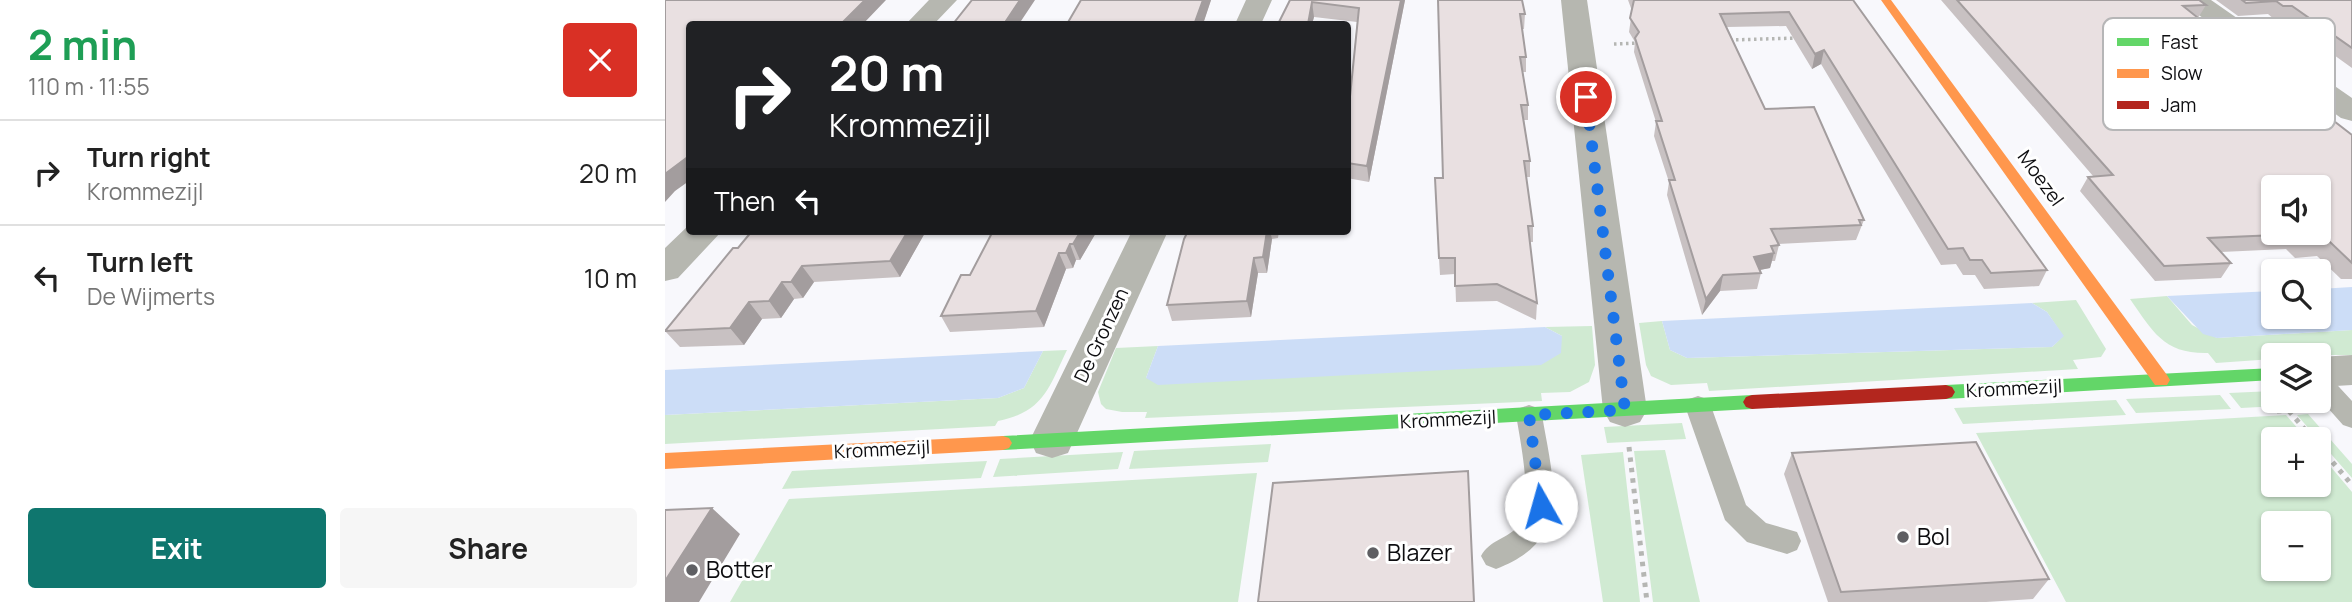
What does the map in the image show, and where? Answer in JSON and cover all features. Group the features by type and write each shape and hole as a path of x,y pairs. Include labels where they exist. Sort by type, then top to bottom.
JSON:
{"street":[{"path":"922,21 944,0"},
{"path":"1249,21 1259,0"},
{"path":"1574,0 1625,410"},
{"name":"Moezel","path":"1886,0 2161,380"},
{"path":"2194,0 2219,18"},
{"path":"2335,100 2352,112"},
{"path":"665,269 700,235"},
{"name":"De Gronzen","path":"1052,440 1148,235"},
{"path":"2331,371 2352,370"},
{"name":"Krommezijl","path":"665,461 2261,375"}],"lane":[{"path":"2331,395 2352,418"},
{"path":"1698,406 1735,512 1757,533 1787,541"},
{"path":"1496,556 1514,548 1528,537 1538,522 1541,506 1529,415"}],"path":[{"path":"1718,40 1800,37"},
{"path":"1580,45 1649,43"},
{"path":"2290,413 2302,427"},
{"path":"1629,447 1647,602"},
{"path":"2331,460 2352,485"}],"green space":[{"path":"2167,296 2192,325 2217,338 2352,330 2352,355 2331,355 2331,343 2261,343 2261,360 2216,363 2208,353 2180,350 2161,339 2130,299"},
{"path":"2076,300 2106,349 2101,357 2073,360 2078,369 1709,391 1707,383 1671,385 1651,376 1646,365 1639,323 1662,321 1670,350 1687,358 2052,347 2063,336 2047,312 2032,303"},
{"path":"1592,326 1595,365 1589,382 1570,392 1541,393 1542,401 1145,418 1147,412 1106,409 1101,404 1098,392 1116,348 1158,346 1146,378 1562,336 1545,327"},
{"path":"1067,350 1043,396 1026,411 998,421 995,426 665,444 665,415 998,398 1024,388 1043,351"},
{"path":"2261,392 2261,407 2241,408 2229,393"},
{"path":"2220,395 2231,409 2136,413 2126,399"},
{"path":"2116,400 2126,415 1963,424 1954,408"},
{"path":"2308,414 2319,427 2307,427 2297,415"},
{"path":"2286,415 2296,427 2261,427 2261,497 2331,497 2331,467 2352,492 2352,602 2066,602 1976,433"},
{"path":"1682,423 1686,439 1607,443 1604,427"},
{"path":"2331,440 2352,464 2352,478 2331,454"},
{"path":"1271,444 1268,462 1129,469 1134,451"},
{"path":"1665,450 1700,602 1653,602 1634,451"},
{"path":"1123,452 1118,469 993,477 1000,459"},
{"path":"1623,452 1640,602 1603,602 1581,455"},
{"path":"987,461 981,478 782,489 792,471"},
{"path":"1257,473 1238,602 730,602 789,499"}],"water":[{"path":"2352,287 2352,330 2217,338 2203,334 2167,296 2261,292 2261,329 2331,329 2331,288"},
{"path":"2032,303 2047,312 2064,336 2052,347 1687,358 1670,350 1662,321"},
{"path":"1545,327 1562,336 1561,353 1541,365 1158,385 1146,378 1158,346"},
{"path":"1043,351 1024,388 998,398 665,415 665,370"}],"building":[{"path":"665,0 865,0 844,21 686,21 686,158 665,174"},
{"path":"972,0 1020,0 1006,21 955,21"},
{"path":"1081,0 1203,0 1195,21 1069,21"},
{"path":"1290,0 1401,0 1367,166 1351,164 1351,87 1359,8 1312,2 1309,21 1280,21"},
{"path":"1438,0 1522,0 1525,14 1520,14 1526,57 1520,57 1528,105 1521,105 1530,161 1524,161 1533,226 1528,226 1537,303 1497,284 1455,286 1455,258 1439,258 1435,178 1443,178"},
{"path":"1634,0 1853,0 2047,270 1991,273 1982,260 1970,260 1963,248 1948,249 1824,50 1815,54 1789,12 1720,14 1765,109 1814,107 1864,220 1859,220 1861,225 1771,229 1779,245 1771,246 1774,253 1754,257 1761,273 1723,275 1706,299 1669,180 1675,180 1656,121 1662,121 1635,38 1639,32 1630,18"},
{"path":"1957,0 2199,0 2206,5 2183,6 2198,18 2103,18 2103,130 2335,130 2335,122 2352,135 2352,263 2331,243 2331,175 2261,175 2261,236 2208,238 2231,263 2164,266 2088,177 2113,175"},
{"path":"2242,0 2352,0 2352,48 2335,36 2335,18 2309,18 2292,6 2283,6 2276,1 2246,3"},
{"path":"749,235 906,235 890,261 802,266 791,282 782,282 769,301 749,302 730,328 665,331 733,248 738,248"},
{"path":"991,235 1079,235 1066,253 1059,253 1036,311 941,316 961,275 970,275"},
{"path":"1186,235 1266,235 1263,257 1254,258 1247,301 1167,305"},
{"name":"Bol","path":"1976,442 2049,579 1841,592 1792,453"},
{"name":"Blazer","path":"1468,471 1474,602 1258,602 1273,483"},
{"path":"712,508 665,581 665,510"}],"traffic: fast":[{"path":"1946,392 2261,375"},
{"path":"1003,443 1752,402"}],"traffic: slow":[{"path":"1886,0 2161,380"},
{"path":"665,461 1003,443"}],"traffic: jam":[{"path":"1752,402 1946,392"}],"place":[{"name":"Bol","path":"1903,537"},
{"name":"Blazer","path":"1373,553"},
{"name":"Botter","path":"692,570"}],"route":[{"path":"1541,506 1529,415 1625,410 1586,97"}]}
